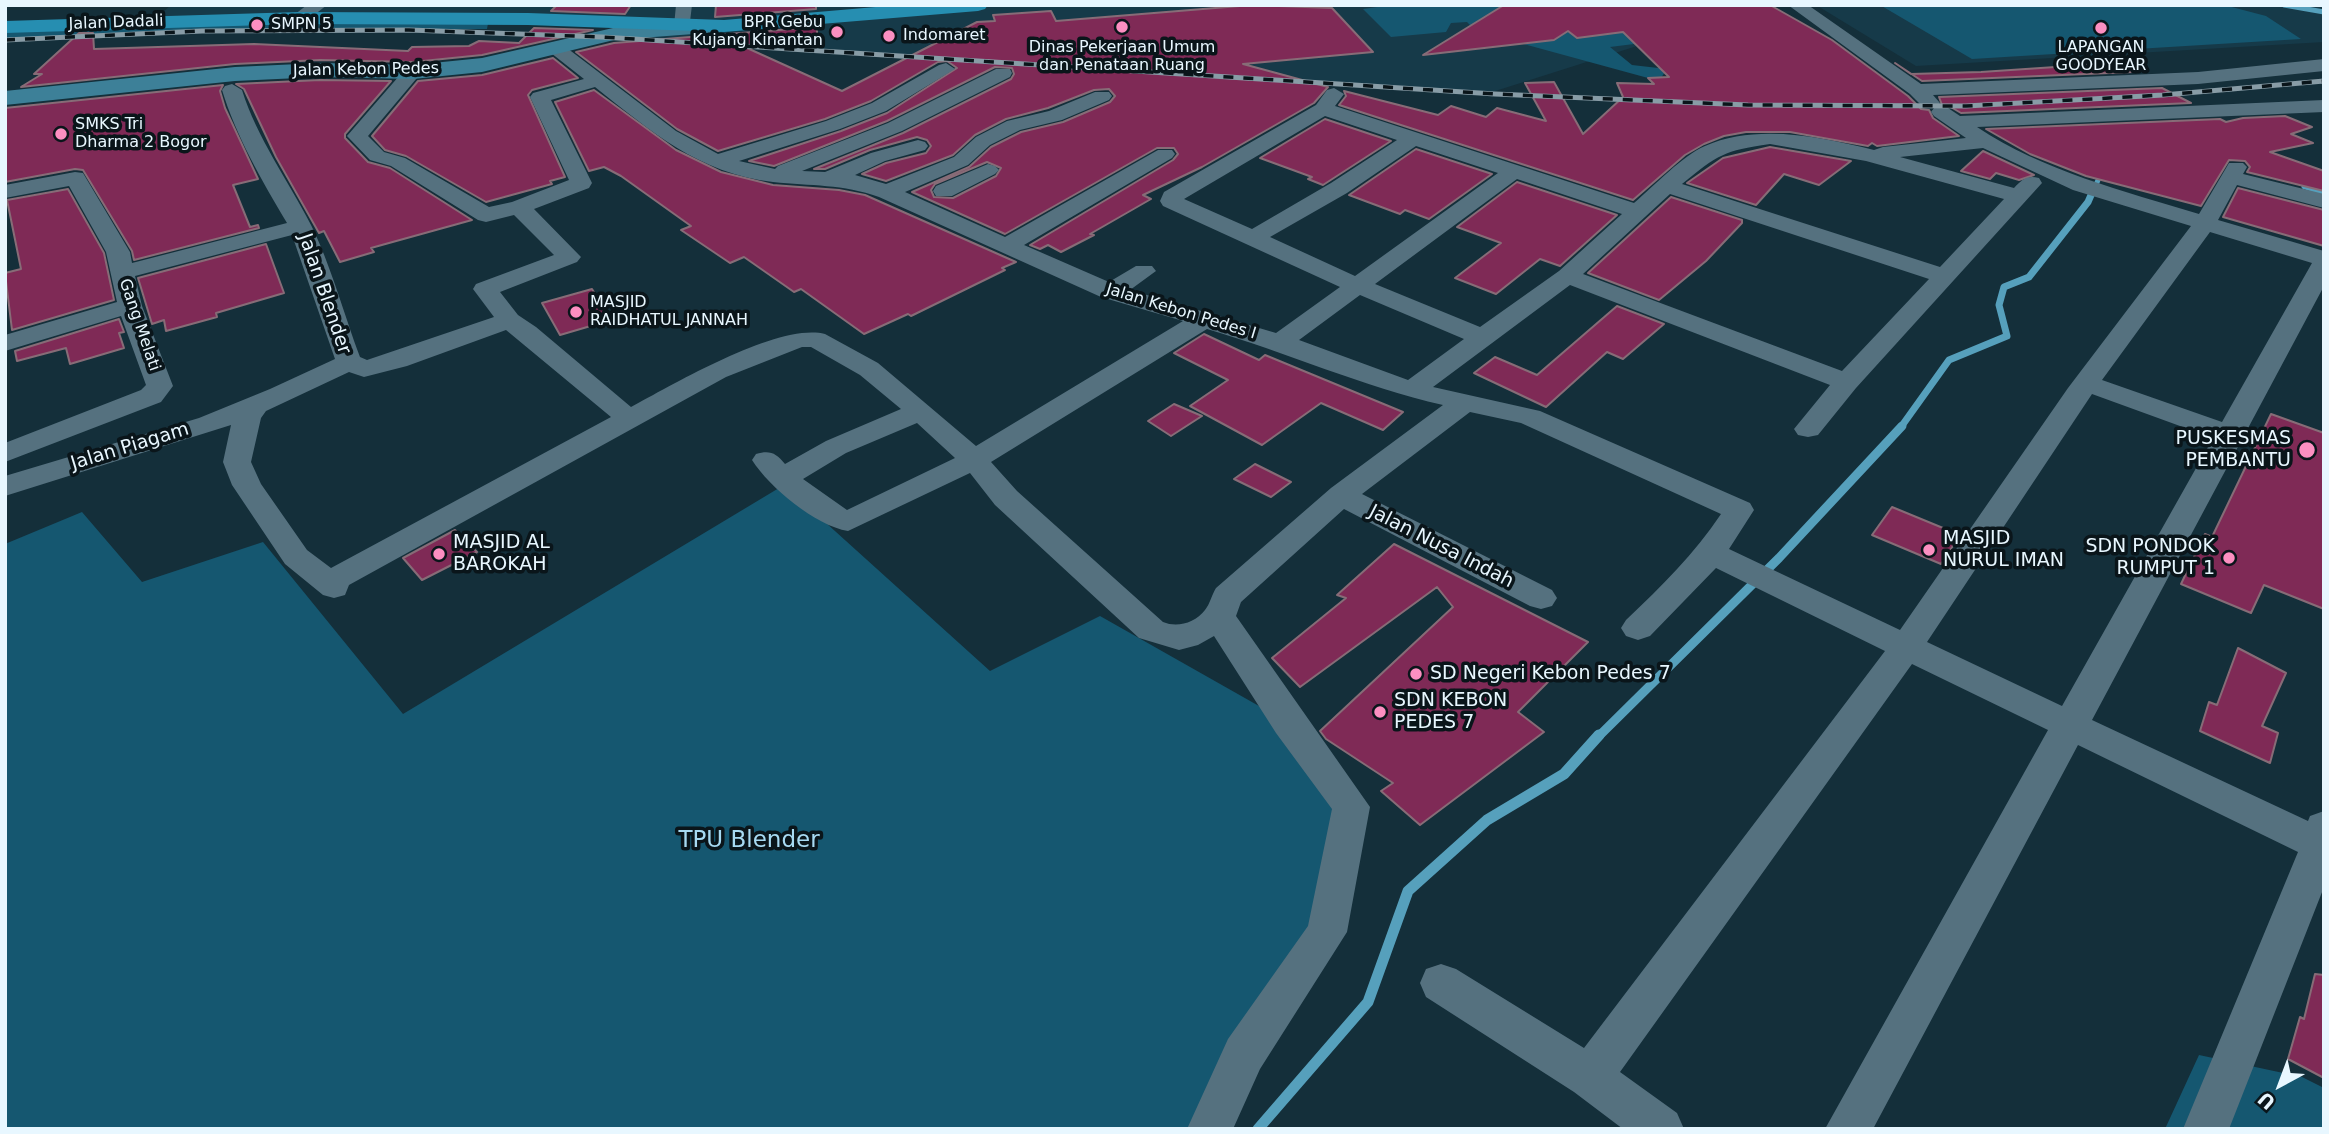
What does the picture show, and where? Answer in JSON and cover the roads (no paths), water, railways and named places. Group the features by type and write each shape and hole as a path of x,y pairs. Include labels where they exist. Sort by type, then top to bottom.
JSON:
{"main road":[{"name":"Jalan Dadali","path":"5,27 309,12 609,28 683,15 724,26 886,9 978,5"},
{"name":"Jalan Kebon Pedes","path":"5,98 233,84 320,70 413,72 482,65 557,49 609,28 724,26"}],"street":[{"path":"1796,5 1986,142 2045,171 2081,185 2324,261 1848,1129"},
{"name":"Jalan Kebon Pedes I","path":"557,49 669,135 716,162 771,174 855,181 887,192 1110,292 1280,342 1411,390 1530,417 1739,510 1711,553"},
{"path":"1917,90 2157,81 2324,65"},
{"path":"716,162 879,107 946,69"},
{"path":"413,72 357,136 377,156 398,162 486,215 519,207 581,183 540,97 597,81"},
{"path":"771,174 895,127 1003,73"},
{"name":"Jalan Blender","path":"233,84 237,106 264,162 300,226 349,362 254,407"},
{"path":"887,192 961,161 983,141 1014,125 1055,117 1102,96"},
{"path":"1482,337 1356,285 1176,205 1171,201 1172,197 1328,101 1414,138 1640,212"},
{"path":"1945,113 2324,106"},
{"path":"1253,238 1339,188 1414,138"},
{"path":"1411,390 1567,276 1710,151 1744,141 1770,138 1868,155 2017,196"},
{"path":"1868,155 1986,142"},
{"path":"830,178 890,153 918,146"},
{"path":"1005,246 1165,154"},
{"path":"914,205 988,170"},
{"path":"1280,342 1514,171"},
{"path":"1808,429 1847,382 2017,196 2045,171"},
{"path":"1590,1077 1906,647 2086,383 2205,223 2233,172 2324,201"},
{"name":"Gang Melati","path":"5,192 21,191 75,178 118,252 130,306 160,386 151,396 5,453"},
{"path":"1666,187 1945,276"},
{"path":"519,207 569,257 485,289 509,320 527,331 628,418"},
{"path":"121,273 300,226"},
{"path":"1110,292 1144,271"},
{"path":"1567,276 1847,382"},
{"path":"5,343 130,306"},
{"path":"920,411 774,470 841,520 848,521 974,460 1205,319"},
{"path":"349,362 364,369 398,360 509,320"},
{"path":"254,407 247,417 237,462 242,474 296,557 332,584 717,371 799,339 816,339 869,369 920,411 974,460 1006,498 1150,630 1167,639 1181,639 1219,617 1227,596 1341,495 1465,401"},
{"path":"2086,383 2230,434"},
{"name":"Jalan Piagam","path":"5,486 161,440 254,407"},
{"name":"Jalan Nusa Indah","path":"1341,495 1541,598"},
{"path":"1638,628 1689,579 1711,553 2321,846 2206,1129"},
{"path":"1210,1129 1244,1054 1328,932 1351,807 1289,723 1219,617"},
{"path":"1441,983 1590,1077 1661,1129"}],"waterway":[{"path":"2284,5 2324,12"},
{"path":"2095,187 2102,171"},
{"path":"1901,427 1949,360 2007,336 1999,305 2004,287 2029,277 2088,202 2095,186"},
{"path":"2309,187 2305,186 2324,192"},
{"path":"1598,737 1779,558 1902,426"},
{"path":"1258,1129 1368,1002 1408,891 1487,820 1564,774 1599,735"}],"railway":[{"path":"5,40 202,31 409,30 602,37 1495,94 1748,105 1966,106 2163,95 2324,81"}],"place":[{"name":"SMPN 5","path":"257,25"},
{"name":"Dinas Pekerjaan Umum dan Penataan Ruang","path":"1122,27"},
{"name":"LAPANGAN GOODYEAR","path":"2101,28"},
{"name":"BPR Gebu Kujang Kinantan","path":"837,32"},
{"name":"Indomaret","path":"889,36"},
{"name":"SMKS Tri Dharma 2 Bogor","path":"61,134"},
{"name":"MASJID RAIDHATUL JANNAH","path":"576,312"},
{"name":"PUSKESMAS PEMBANTU","path":"2307,450"},
{"name":"MASJID NURUL IMAN","path":"1929,550"},
{"name":"MASJID AL BAROKAH","path":"439,554"},
{"name":"SDN PONDOK RUMPUT 1","path":"2229,558"},
{"name":"SD Negeri Kebon Pedes 7","path":"1416,674"},
{"name":"SDN KEBON PEDES 7","path":"1380,712"}],"park label":[{"name":"TPU Blender","path":"749,841"}]}
